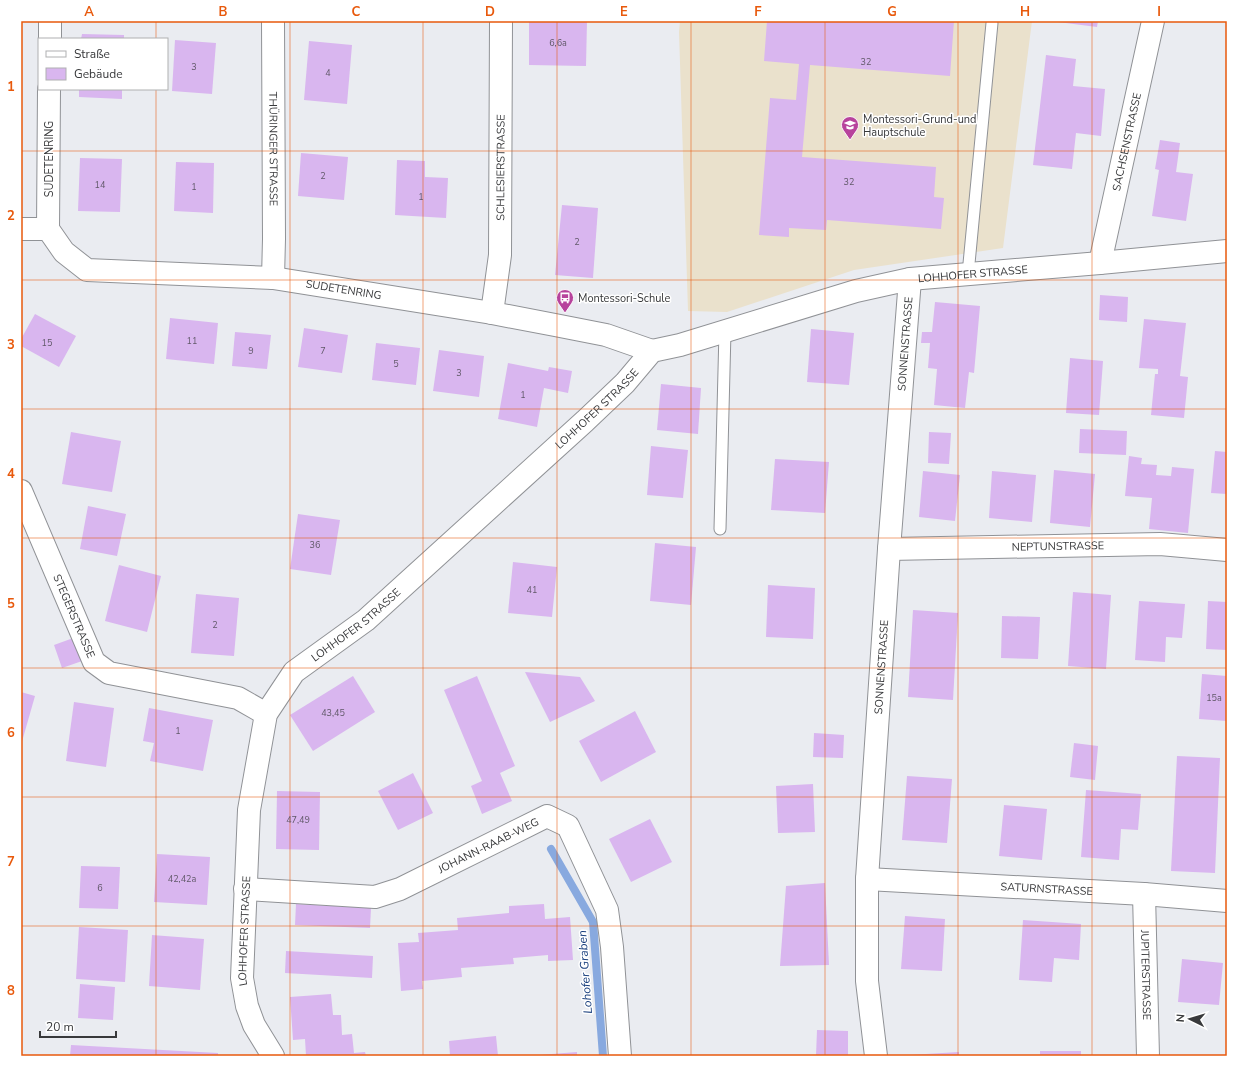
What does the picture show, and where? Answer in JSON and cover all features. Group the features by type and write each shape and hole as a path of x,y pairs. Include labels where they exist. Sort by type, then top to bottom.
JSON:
{"street":[{"path":"50,21 50,38"},
{"name":"THÜRINGER STRASSE","path":"273,21 273,278"},
{"name":"SCHLESIERSTRASSE","path":"492,313 500,256 501,21"},
{"name":"SACHSENSTRASSE","path":"1100,263 1153,21"},
{"name":"SUDETENRING","path":"49,90 48,229 64,252 87,270 273,278 492,313 606,335 652,351"},
{"path":"21,229 48,229"},
{"name":"LOHHOFER STRASSE","path":"273,1056 254,1025 247,1006 242,978 249,810 266,714 294,672 366,620 626,383 652,351 680,345 856,291 910,279 1227,251"},
{"name":"SONNENSTRASSE","path":"876,1056 867,981 867,879 889,550 910,279"},
{"name":"STEGERSTRASSE","path":"21,491 94,662 109,673 238,698 266,714"},
{"name":"NEPTUNSTRASSE","path":"889,550 1160,544 1227,550"},
{"name":"JOHANN-RAAB-WEG","path":"245,889 375,898 400,889 546,816 568,826 607,910 612,947 620,1056"},
{"name":"SATURNSTRASSE","path":"867,879 1144,894 1227,901"},
{"name":"JUPITERSTRASSE","path":"1144,894 1148,1056"}],"lane":[{"path":"968,274 992,23"},
{"path":"720,530 725,331"}],"shaded area":[{"name":"Montessori-Grund-und Hauptschule","path":"680,21 1032,21 1003,248 854,270 727,312 688,311 679,32"}],"building":[{"path":"529,21 587,21 586,66 529,65"},
{"path":"767,21 954,21 950,76 810,65 802,157 936,167 934,197 944,198 941,229 827,220 826,230 789,228 789,237 759,235 770,98 796,100 799,64 764,61"},
{"path":"1098,21 1097,27 1058,22"},
{"path":"82,34 124,35 124,38 81,38"},
{"path":"175,40 216,43 212,94 172,91"},
{"path":"309,41 352,45 347,104 304,100"},
{"path":"1046,55 1076,59 1073,86 1105,89 1101,136 1076,133 1072,169 1033,165"},
{"path":"79,90 122,90 122,99 79,97"},
{"path":"1160,140 1180,143 1176,172 1193,174 1186,221 1152,216 1159,170 1155,169"},
{"path":"301,153 348,157 344,200 298,196"},
{"path":"80,158 122,159 120,212 78,211"},
{"path":"397,160 425,161 425,177 448,178 446,218 395,215"},
{"path":"176,162 214,163 213,213 174,211"},
{"path":"562,205 598,208 593,278 555,275"},
{"path":"1100,295 1128,297 1127,322 1099,320"},
{"path":"935,302 980,306 974,373 969,372 965,408 934,405 937,369 928,368 930,343 921,343 922,332 932,332"},
{"path":"35,314 76,336 59,367 21,346 21,339"},
{"path":"170,318 218,323 214,364 166,359"},
{"path":"1144,319 1186,323 1180,376 1188,377 1184,418 1151,415 1155,374 1158,374 1158,369 1139,368"},
{"path":"304,328 348,335 342,373 298,367"},
{"path":"811,329 854,333 849,385 807,382"},
{"path":"235,332 271,335 267,369 232,366"},
{"path":"376,343 420,348 416,385 372,380"},
{"path":"439,350 484,356 479,397 433,391"},
{"path":"1070,358 1103,361 1099,415 1066,413"},
{"path":"508,363 548,371 549,367 572,371 568,393 544,388 537,427 498,419"},
{"path":"661,384 701,388 698,434 657,430"},
{"path":"1080,429 1127,431 1126,455 1079,453"},
{"path":"71,432 121,441 112,492 62,484"},
{"path":"929,432 951,433 949,464 928,463"},
{"path":"651,446 688,450 683,498 647,495"},
{"path":"1215,451 1227,452 1227,494 1211,493"},
{"path":"1129,456 1142,458 1141,464 1157,465 1156,475 1171,476 1172,467 1194,469 1188,533 1149,529 1152,498 1125,496"},
{"path":"775,459 829,462 825,513 771,510"},
{"path":"1054,470 1095,474 1090,527 1050,523"},
{"path":"923,471 960,475 955,521 919,517"},
{"path":"992,471 1036,475 1032,522 989,518"},
{"path":"88,506 126,514 117,556 80,549"},
{"path":"298,514 340,520 331,575 290,569"},
{"path":"655,543 696,547 691,605 650,601"},
{"path":"513,562 557,567 552,617 508,613"},
{"path":"119,565 161,576 147,632 105,621"},
{"path":"768,585 815,588 813,639 766,637"},
{"path":"1073,592 1111,595 1106,669 1068,666"},
{"path":"196,594 239,598 234,656 191,653"},
{"path":"1139,601 1185,604 1182,638 1166,637 1165,662 1135,660"},
{"path":"1208,601 1227,602 1227,650 1206,649"},
{"path":"913,610 958,613 953,700 908,697"},
{"path":"1002,616 1040,617 1038,659 1001,658"},
{"path":"76,637 85,660 62,668 54,645"},
{"path":"525,672 580,677 595,701 550,722"},
{"path":"1202,674 1227,676 1227,721 1199,719"},
{"path":"353,676 375,712 313,751 290,715"},
{"path":"477,676 515,766 500,773 512,801 482,814 471,786 482,781 444,690"},
{"path":"21,692 35,696 21,745"},
{"path":"74,702 114,708 106,767 66,761"},
{"path":"149,708 213,720 203,771 150,761 154,743 143,741"},
{"path":"635,711 656,752 601,782 579,741"},
{"path":"814,733 844,735 843,758 813,757"},
{"path":"1074,743 1098,746 1095,780 1070,777"},
{"path":"1177,756 1220,758 1215,873 1171,871"},
{"path":"413,773 433,813 398,830 378,791"},
{"path":"907,776 952,779 947,843 902,840"},
{"path":"813,784 815,832 778,833 776,786"},
{"path":"1086,790 1141,794 1138,830 1121,829 1119,860 1081,857"},
{"path":"277,791 320,792 319,850 276,849"},
{"path":"1004,805 1047,809 1042,860 999,856"},
{"path":"650,819 672,862 631,882 609,839"},
{"path":"157,854 210,857 207,905 154,902"},
{"path":"81,866 120,867 118,909 79,908"},
{"path":"825,883 829,965 780,966 786,886"},
{"path":"296,904 371,908 370,928 295,925"},
{"path":"544,904 545,919 570,917 573,960 548,961 548,955 513,958 514,964 461,968 462,977 422,981 423,989 401,991 398,943 419,942 418,933 458,930 457,918 509,913 509,906"},
{"path":"905,916 945,919 942,971 901,969"},
{"path":"1023,920 1081,924 1079,960 1054,958 1052,982 1019,980"},
{"path":"79,927 128,930 125,982 76,979"},
{"path":"152,935 204,939 200,990 149,986"},
{"path":"286,951 373,956 372,978 285,973"},
{"path":"1182,959 1223,963 1219,1005 1178,1002"},
{"path":"80,984 115,987 113,1020 78,1018"},
{"path":"331,994 333,1015 341,1015 342,1035 352,1034 354,1053 365,1052 366,1056 306,1056 305,1039 293,1040 290,997"},
{"path":"817,1030 848,1031 848,1056 816,1056"},
{"path":"496,1036 498,1056 450,1056 449,1041"},
{"path":"71,1045 218,1053 218,1056 70,1056"},
{"path":"1040,1051 1081,1051 1081,1056 1040,1056"},
{"path":"577,1052 577,1056 539,1056 539,1055"},
{"path":"959,1052 959,1056 909,1056 909,1055"}],"waterway":[{"name":"Lohofer Graben","path":"551,849 593,922 603,1056"}],"place":[{"name":"Montessori-Grund-und Hauptschule","path":"850,140"},
{"name":"Montessori-Schule","path":"565,313"}]}
